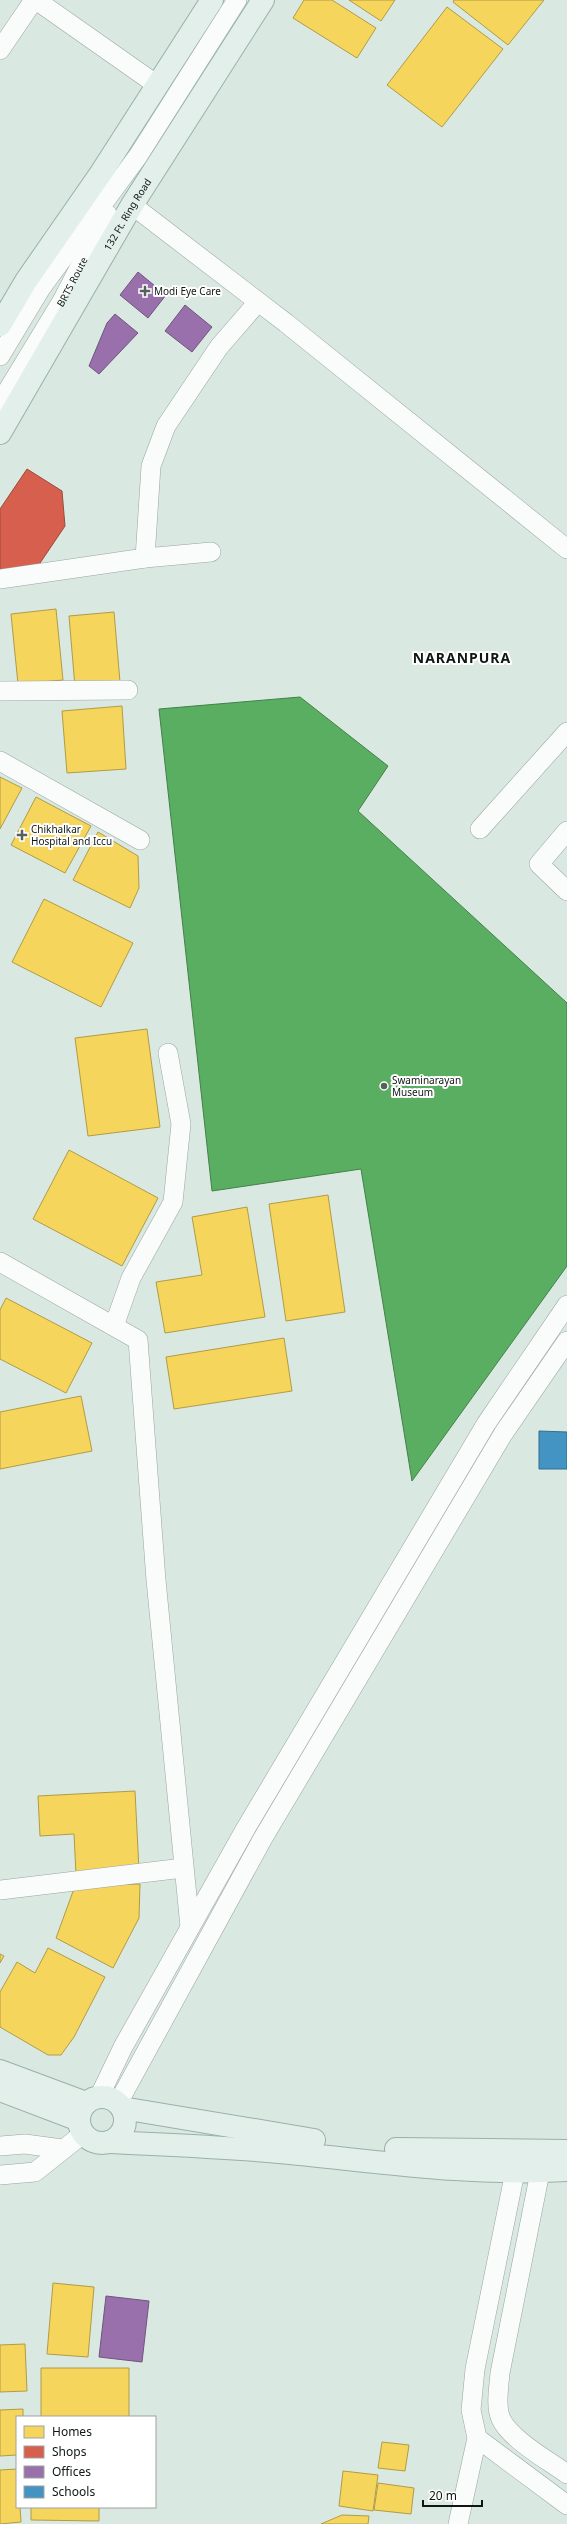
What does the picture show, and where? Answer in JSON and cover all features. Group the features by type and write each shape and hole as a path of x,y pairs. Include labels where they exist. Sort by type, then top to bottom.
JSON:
{"main road":[{"path":"0,325 26,281 101,173 212,0"},
{"name":"132 Ft. Ring Road","path":"0,433 132,206 263,0"},
{"path":"0,2071 98,2111 289,2138 517,2162"},
{"path":"0,2090 98,2111 125,2115 124,2128 120,2134 109,2142"},
{"path":"98,2111 95,2142 287,2152 415,2166 543,2162 567,2170"},
{"path":"543,2162 567,2151"}],"street":[{"path":"0,50 35,0 158,85"},
{"name":"BRTS Route","path":"0,356 41,288 138,156 237,0"},
{"name":"BRTS Route","path":"0,403 62,301 138,156"},
{"path":"132,206 258,302 567,549"},
{"path":"145,558 152,466 166,426 219,347 258,302"},
{"path":"0,579 145,558 211,552"},
{"path":"0,691 128,690"},
{"path":"480,829 567,732"},
{"path":"0,761 140,840"},
{"path":"567,830 538,864 567,891"},
{"path":"114,1326 131,1278 173,1202 181,1124 168,1053"},
{"path":"0,1262 138,1340 156,1580 183,1868 190,1927"},
{"path":"98,2111 123,2047 246,1828 486,1424 567,1305"},
{"path":"0,2175 35,2172 62,2149 98,2111 263,1838 503,1434 567,1341"},
{"path":"0,1890 183,1868"},
{"path":"0,2146 25,2144 62,2149"},
{"path":"458,2524 477,2438 471,2410 475,2369 517,2162"},
{"path":"543,2162 500,2373 498,2398 501,2419 514,2436 567,2474"},
{"path":"477,2438 501,2419"},
{"path":"477,2438 567,2504"}],"building: Homes":[{"path":"304,0 332,0 376,28 357,58 293,18"},
{"path":"349,0 395,0 381,21"},
{"path":"454,0 544,0 508,45 453,2"},
{"path":"447,7 503,49 442,127 387,85"},
{"path":"56,609 63,680 18,684 11,614"},
{"path":"114,612 120,682 75,687 69,616"},
{"path":"122,706 126,769 67,773 62,711"},
{"path":"0,777 22,788 0,829"},
{"path":"36,797 91,826 65,873 11,845"},
{"path":"98,832 138,856 139,888 130,908 73,880"},
{"path":"44,899 133,943 101,1007 12,962"},
{"path":"147,1029 160,1127 88,1136 75,1038"},
{"path":"69,1150 158,1198 122,1266 33,1219"},
{"path":"328,1195 345,1312 286,1321 269,1204"},
{"path":"247,1207 265,1317 165,1333 156,1282 202,1275 192,1217"},
{"path":"6,1298 92,1343 66,1393 0,1359 0,1310"},
{"path":"284,1338 292,1391 174,1409 166,1357"},
{"path":"81,1396 92,1451 0,1469 0,1412"},
{"path":"135,1791 139,1870 76,1874 74,1834 40,1836 38,1796"},
{"path":"140,1884 139,1918 113,1968 56,1938 75,1886"},
{"path":"48,1948 105,1977 74,2037 61,2055 48,2055 0,2027 0,1992 17,1962 35,1973"},
{"path":"0,1954 4,1956 0,1963"},
{"path":"53,2283 94,2287 88,2357 47,2354"},
{"path":"25,2344 27,2391 0,2392 0,2345"},
{"path":"41,2368 129,2368 129,2416 41,2416"},
{"path":"23,2409 23,2416 16,2416 16,2455 0,2456 0,2410"},
{"path":"382,2442 409,2445 405,2471 378,2468"},
{"path":"16,2469 16,2508 20,2508 21,2522 0,2524 0,2470"},
{"path":"343,2471 378,2475 373,2511 339,2506"},
{"path":"378,2483 414,2488 411,2514 374,2510"},
{"path":"31,2508 99,2508 99,2521 31,2520"},
{"path":"342,2515 369,2516 368,2524 321,2524"}],"building: Shops":[{"path":"27,469 62,491 65,526 34,572 0,573 0,509"}],"building: Offices":[{"path":"138,272 166,295 148,318 120,295"},
{"path":"185,305 212,327 192,352 165,331"},
{"path":"115,314 138,333 99,374 89,366 107,323"},
{"path":"106,2296 149,2301 142,2362 99,2357"}],"building: Schools":[{"path":"539,1431 567,1432 567,1469 539,1469"}],"building: Public":[{"name":"Swaminarayan Museum","path":"300,697 388,766 358,811 567,1003 567,1266 412,1481 361,1169 212,1191 159,709"}],"place":[{"name":"Modi Eye Care","path":"145,291"},
{"name":"Chikhalkar Hospital and Iccu","path":"22,835"},
{"name":"Swaminarayan Museum","path":"384,1086"}],"district":[{"name":"NARANPURA","path":"462,657"}]}
